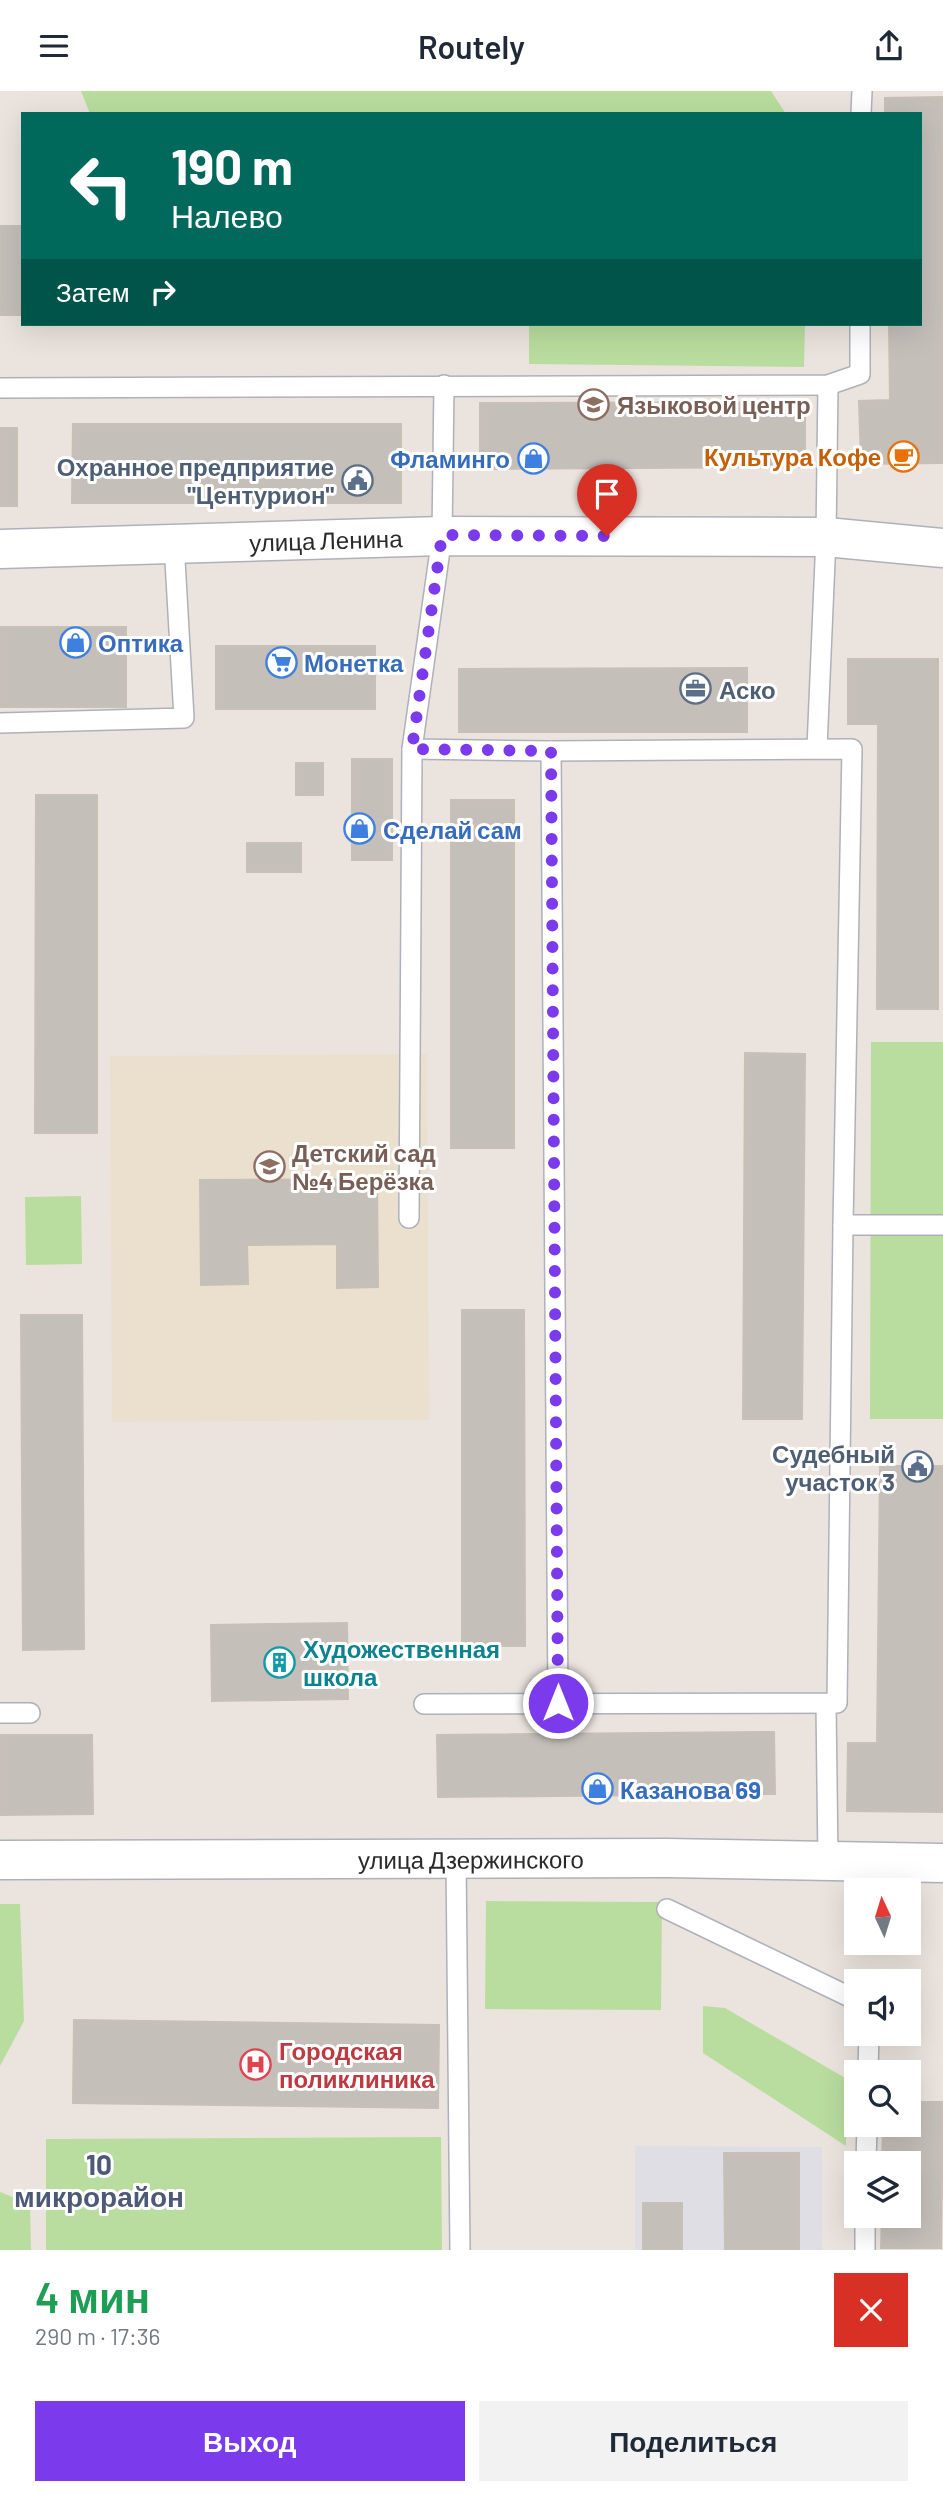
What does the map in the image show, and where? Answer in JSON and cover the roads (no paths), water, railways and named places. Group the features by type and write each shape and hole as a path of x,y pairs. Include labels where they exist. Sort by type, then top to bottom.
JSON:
{"street":[{"name":"улица Ленина","path":"0,548 442,535 826,537 943,548"},
{"name":"улица Дзержинского","path":"0,1860 667,1858 943,1863"}],"lane":[{"path":"862,91 862,112"},
{"path":"0,388 828,385 860,374 860,326"},
{"path":"409,1218 412,749 442,535 444,385"},
{"path":"817,748 826,537 828,385"},
{"path":"0,723 184,717 174,543"},
{"path":"412,749 852,749 837,1703 424,1704"},
{"path":"551,751 558,1703"},
{"path":"843,1225 943,1225"},
{"path":"826,1704 828,1861"},
{"path":"0,1713 30,1713"},
{"path":"456,1859 460,2250"},
{"path":"667,1909 844,1994"},
{"path":"865,2228 865,2250"}],"place":[{"name":"Языковой центр","path":"594,404"},
{"name":"Культура Кофе","path":"904,456"},
{"name":"Фламинго","path":"533,458"},
{"name":"Охранное предприятие \"Центурион\"","path":"357,480"},
{"name":"Оптика","path":"75,642"},
{"name":"Монетка","path":"281,662"},
{"name":"Аско","path":"696,689"},
{"name":"Сделай сам","path":"360,829"},
{"name":"Детский сад №4 Берёзка","path":"269,1166"},
{"name":"Судебный участок 3","path":"918,1467"},
{"name":"Художественная школа","path":"280,1662"},
{"name":"Казанова 69","path":"597,1789"},
{"name":"Городская поликлиника","path":"256,2064"}],"district":[{"name":"10 микрорайон","path":"99,2180"}]}
